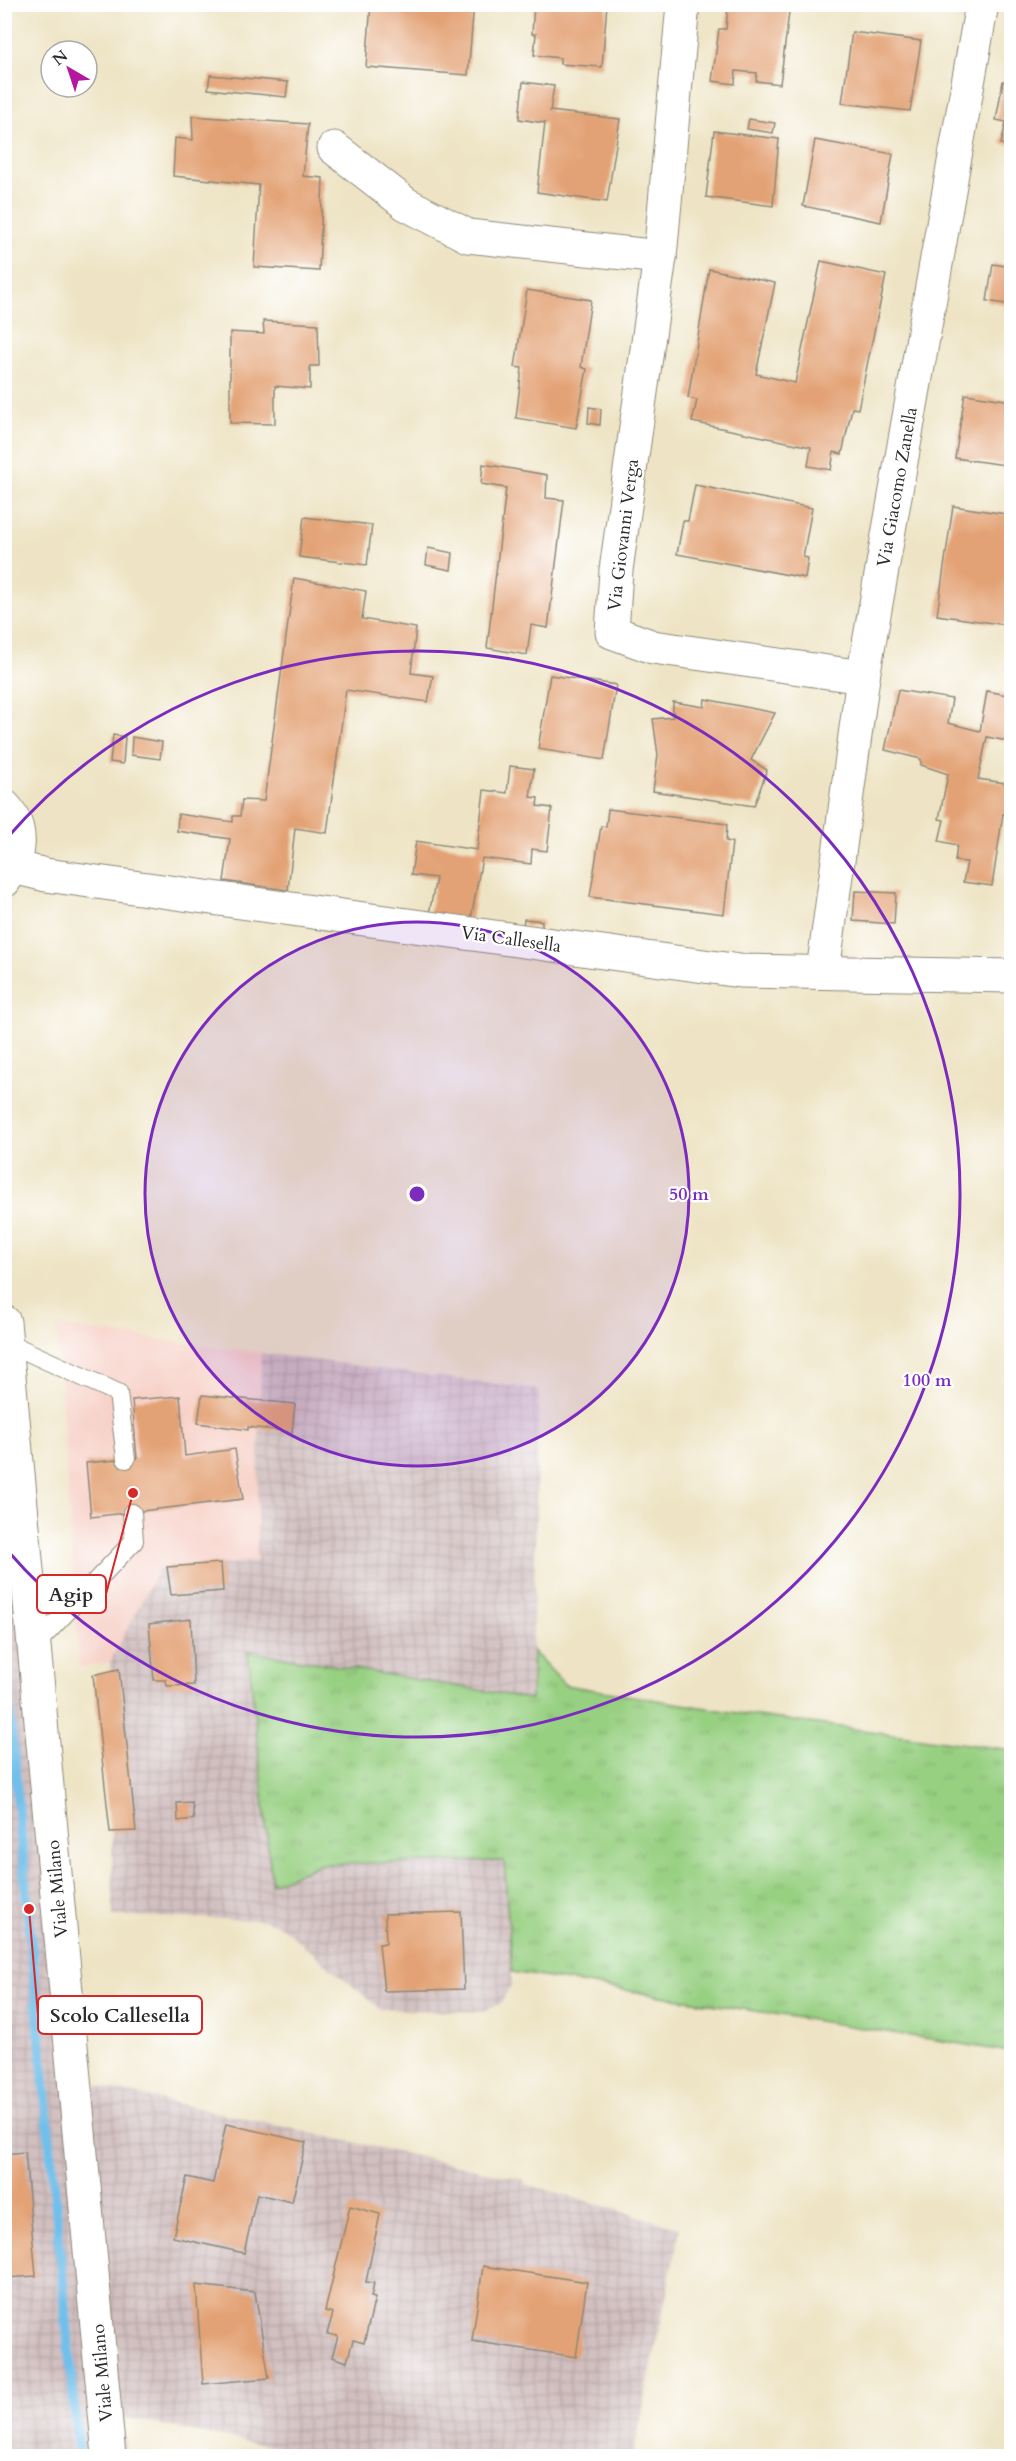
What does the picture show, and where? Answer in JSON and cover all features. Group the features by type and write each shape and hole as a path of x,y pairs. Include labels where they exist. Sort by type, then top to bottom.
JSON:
{"street":[{"name":"Via Giovanni Verga","path":"683,4 660,257 616,570 612,632 652,646 863,678"},
{"name":"Via Giacomo Zanella","path":"822,971 863,678 982,4"},
{"path":"334,148 406,204 468,236 660,257"},
{"path":"4,806 15,823 18,837 18,853 9,874"},
{"name":"Via Callesella","path":"9,874 46,874 740,970 1011,976"},
{"name":"Viale Milano","path":"5,1332 110,2457"}],"lane":[{"path":"5,1332 118,1393 126,1459"},
{"path":"34,1646 134,1541 132,1513"}],"shaded area":[{"path":"57,1326 261,1353 257,1561 158,1570 110,1662 79,1668"},
{"path":"261,1353 539,1390 531,1699 248,1651 272,1884 320,1864 505,1861 512,1983 501,2003 484,2012 380,2009 282,1927 263,1920 113,1916 110,1662 158,1570 257,1561"},
{"path":"4,1391 94,2085 525,2180 523,2183 680,2228 633,2456 320,2456 122,2417 127,2456 5,2456"}],"green space":[{"path":"248,1651 531,1699 533,1651 565,1685 750,1715 1011,1750 1011,2052 512,1972 504,1861 320,1864 272,1884"}],"building":[{"path":"371,4 474,4 468,75 366,67"},
{"path":"534,4 607,4 602,67 560,64 560,58 534,55 536,34 532,34"},
{"path":"728,4 790,4 780,84 756,81 757,73 736,71 735,84 712,81 719,29 726,29"},
{"path":"852,32 921,41 910,111 842,103"},
{"path":"210,75 288,82 286,97 208,89"},
{"path":"1003,81 1012,81 1012,145 1001,144 1006,122 996,120"},
{"path":"523,82 554,86 550,111 620,119 607,202 537,192 545,123 519,119"},
{"path":"192,116 308,124 303,176 323,178 319,271 254,267 259,185 173,176 175,138 193,140"},
{"path":"749,119 775,123 773,133 747,129"},
{"path":"714,131 779,139 773,206 706,197"},
{"path":"815,140 893,154 881,222 803,206"},
{"path":"821,261 886,275 858,409 852,408 842,454 834,452 831,470 808,466 811,447 692,422 697,400 688,398 709,269 775,283 756,374 795,383"},
{"path":"993,264 1012,267 1012,305 987,301"},
{"path":"527,290 591,300 581,367 587,369 576,428 516,418 522,368 515,367"},
{"path":"263,321 318,324 319,366 310,366 310,389 275,386 275,424 230,423 230,332 264,334"},
{"path":"965,394 1012,401 1012,466 955,458"},
{"path":"589,407 601,409 600,425 588,423"},
{"path":"483,464 547,475 546,498 564,500 548,628 531,625 527,655 487,648 506,488 481,484"},
{"path":"695,485 812,508 803,557 808,558 805,578 677,554 683,521 688,521"},
{"path":"953,506 1012,515 1012,582 1006,625 937,615"},
{"path":"304,517 372,525 367,565 299,557"},
{"path":"428,548 453,553 451,570 426,565"},
{"path":"294,578 366,591 362,619 416,628 411,673 433,676 428,702 346,690 327,833 295,828 288,890 224,881 230,839 177,831 178,814 233,822 233,816 240,816 242,800 264,801"},
{"path":"550,675 616,685 604,760 538,749"},
{"path":"898,690 952,699 948,723 980,731 987,691 1012,696 1012,742 987,737 978,779 1012,784 1012,816 1003,814 992,886 963,882 967,862 955,861 957,845 939,841 944,820 939,819 948,774 921,765 921,759 885,750"},
{"path":"705,699 775,713 751,760 767,770 754,806 653,791 658,755 653,719 673,717 673,702 704,707"},
{"path":"113,735 125,737 123,764 110,762"},
{"path":"132,737 162,742 160,759 131,755"},
{"path":"510,766 534,769 530,797 538,798 537,806 552,808 547,851 532,849 531,864 482,858 471,919 429,914 436,878 411,875 416,841 477,850 484,790 507,793"},
{"path":"608,809 727,824 726,841 732,842 724,914 590,897 601,826 606,827"},
{"path":"855,891 896,893 894,924 853,921"},
{"path":"524,919 542,921 542,927 523,926"},
{"path":"202,1395 295,1404 292,1432 248,1427 248,1430 198,1423"},
{"path":"180,1396 185,1456 235,1449 243,1499 91,1517 86,1463 137,1458 132,1400"},
{"path":"221,1563 223,1591 171,1595 167,1567"},
{"path":"191,1619 194,1685 167,1686 166,1680 154,1680 149,1624"},
{"path":"119,1669 136,1831 110,1832 93,1675"},
{"path":"192,1802 194,1819 178,1821 177,1803"},
{"path":"461,1912 464,1989 384,1991 379,1944 386,1943 385,1914"},
{"path":"226,2124 306,2142 292,2202 257,2194 244,2253 173,2237 187,2177 213,2183"},
{"path":"25,2152 36,2276 4,2278 4,2154"},
{"path":"350,2206 380,2214 366,2282 374,2283 371,2297 375,2298 364,2343 353,2340 347,2362 332,2357 338,2336 327,2334 333,2313 325,2311"},
{"path":"483,2266 587,2282 576,2357 472,2341"},
{"path":"196,2285 255,2292 269,2378 203,2384"}],"waterway":[{"path":"4,1653 79,2456"}],"place":[{"name":"Agip","path":"133,1493"},
{"name":"Scolo Callesella","path":"29,1909"}]}
